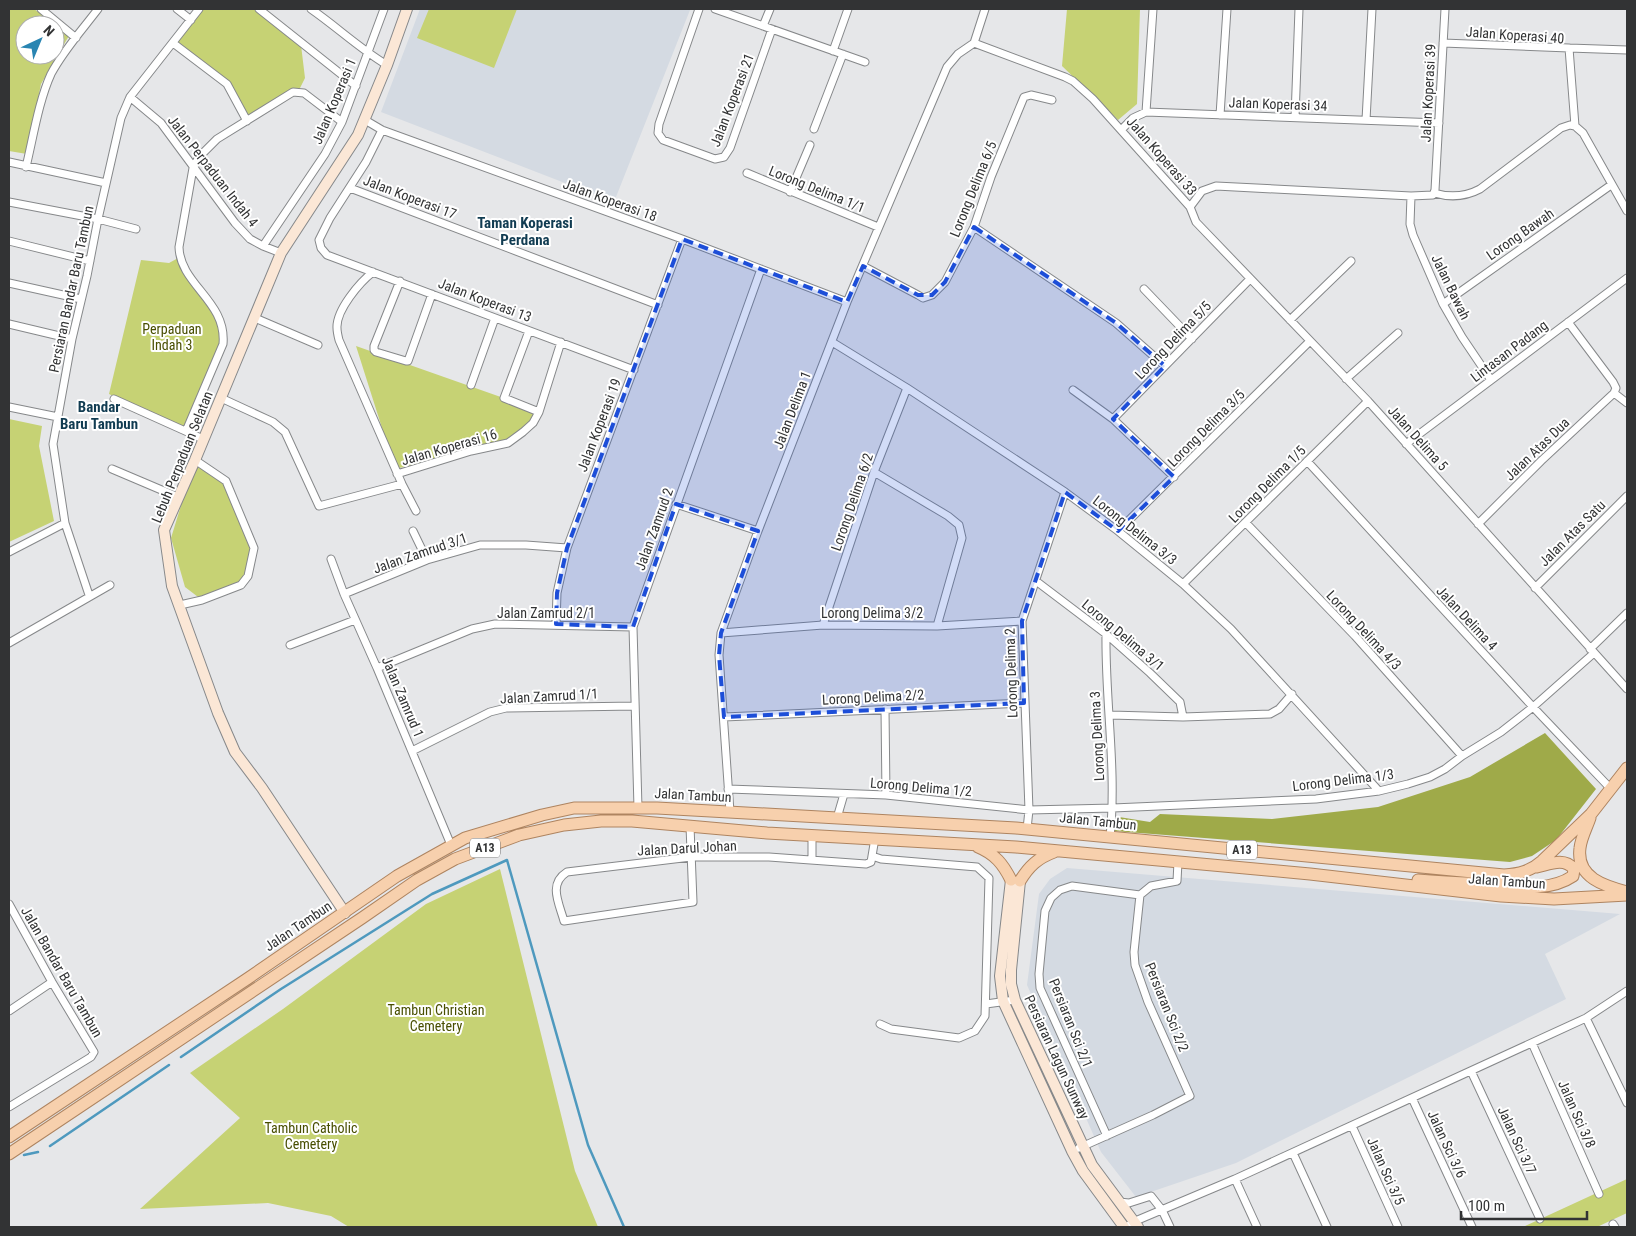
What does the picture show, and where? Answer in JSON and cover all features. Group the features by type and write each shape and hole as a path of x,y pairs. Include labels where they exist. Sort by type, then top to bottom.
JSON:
{"main road":[{"path":"1536,867 1591,814 1627,768"},
{"name":"Jalan Tambun","path":"9,1137 345,913 397,876 465,838 542,815 574,808 638,808 730,812 1027,829 1514,875 1561,861 1570,863 1574,869 1573,876 1566,880 1550,885 1531,887 1415,880 1380,883"},
{"path":"1591,814 1580,849 1584,868 1598,883 1627,893"},
{"name":"A13","path":"9,1154 417,880 455,859 519,835 564,825 601,821 632,821 767,833 973,844"},
{"name":"Jalan Tambun","path":"973,844 1310,874 1471,894 1539,898 1602,897 1627,893"},
{"path":"973,844 995,856 1016,880 1034,863 1056,851"}],"street":[{"path":"42,9 76,38"},
{"path":"26,167 50,76 58,62 98,9"},
{"path":"177,9 190,20"},
{"name":"Persiaran Bandar Baru Tambun","path":"89,596 65,523 53,444 72,339 121,118 130,97 199,9"},
{"path":"260,9 356,86"},
{"path":"311,9 332,23 368,53 387,65"},
{"name":"Jalan Koperasi 1","path":"262,246 325,154 342,122 384,9"},
{"name":"Lebuh Perpaduan Selatan","path":"345,913 262,788 235,752 218,713 172,586 164,530 281,253 358,134 387,65 407,9"},
{"name":"Jalan Koperasi 21","path":"700,9 659,124 658,134 663,140 715,159 724,157 730,148 772,29"},
{"path":"715,9 865,62"},
{"path":"763,26 770,9"},
{"path":"833,51 848,9"},
{"path":"974,43 985,9"},
{"path":"1122,129 1133,118 1146,112 1153,9"},
{"path":"1220,114 1227,9"},
{"path":"1294,117 1299,9"},
{"path":"1366,120 1372,9"},
{"name":"Jalan Koperasi 39","path":"1434,192 1445,9"},
{"path":"173,43 226,84 247,121"},
{"name":"Jalan Koperasi 33","path":"974,43 1073,81 1122,129 1190,207 1202,191 1216,186 1411,196 1429,196 1434,192 1456,197 1471,194 1560,128 1575,126"},
{"name":"Jalan Delima 1","path":"730,812 718,655 721,633 758,531 878,227 947,67 958,54 974,43"},
{"name":"Jalan Koperasi 40","path":"1443,43 1569,48 1575,126"},
{"path":"1569,48 1627,50"},
{"path":"814,129 843,54"},
{"path":"186,431 223,344 224,332 214,308 184,268 180,257 193,168 199,157 217,138 293,92 304,93 342,122"},
{"name":"Lorong Delima 6/5","path":"863,266 918,295 928,297 936,292 945,282 974,227 991,177 1024,97 1031,95 1052,100"},
{"name":"Jalan Perpaduan Indah 4","path":"130,97 160,123 235,223 250,239 281,253"},
{"name":"Jalan Koperasi 34","path":"1146,112 1439,123"},
{"name":"Jalan Koperasi 18","path":"365,120 382,130 682,239 847,302"},
{"path":"1575,126 1583,133 1627,211"},
{"path":"350,188 382,130"},
{"path":"790,192 810,145"},
{"path":"9,162 106,184"},
{"name":"Lorong Delima 1/1","path":"747,173 878,227"},
{"name":"Lorong Bawah","path":"1443,304 1611,185"},
{"name":"Jalan Koperasi 13","path":"350,188 319,240 321,248 327,255 634,370"},
{"name":"Jalan Koperasi 17","path":"350,188 658,305"},
{"name":"Jalan Bawah","path":"1411,196 1410,224 1413,235 1443,304 1492,380"},
{"path":"9,202 98,219 136,229"},
{"name":"Jalan Delima 5","path":"1190,207 1196,222 1368,401 1627,689"},
{"path":"974,227 1116,323 1166,366"},
{"name":"Jalan Koperasi 19","path":"556,624 557,593 567,548 682,239"},
{"path":"9,242 90,261"},
{"path":"1290,320 1350,261"},
{"name":"Jalan Zamrud 2","path":"638,808 633,627 761,269"},
{"path":"373,272 360,283 341,312 336,326 339,340 397,474 416,511"},
{"name":"Lintasan Padang","path":"1406,444 1627,278"},
{"name":"Lorong Delima 5/5","path":"1114,419 1250,279"},
{"path":"400,281 374,346 376,352 408,360 432,294"},
{"path":"9,283 81,299"},
{"path":"1144,289 1192,339"},
{"path":"255,318 318,345"},
{"path":"471,385 495,318"},
{"path":"1568,322 1613,382 1616,388 1614,393 1627,402"},
{"path":"9,324 72,339"},
{"path":"529,331 504,398 539,412"},
{"path":"1346,379 1398,333"},
{"name":"Jalan Koperasi 16","path":"397,474 471,451 508,443 533,423 539,412 562,342"},
{"name":"Lorong Delima 3/3","path":"832,342 907,388 1065,492 1118,531 1182,584 1231,629 1378,791"},
{"name":"Lorong Delima 3/5","path":"1118,531 1310,342"},
{"name":"Lorong Delima 6/2","path":"823,625 874,472 907,388"},
{"path":"1073,390 1114,419 1174,477"},
{"name":"Jalan Atas Dua","path":"1478,524 1540,461 1614,393"},
{"path":"221,398 274,422 285,432 319,506 402,484"},
{"path":"114,399 203,439"},
{"name":"Lorong Delima 1/5","path":"1182,584 1368,401"},
{"path":"9,407 58,417"},
{"path":"180,605 202,600 241,585 248,576 254,548 226,481 195,460"},
{"name":"Jalan Delima 4","path":"1307,462 1533,707 1612,787"},
{"path":"112,469 178,497"},
{"path":"874,472 948,516 958,525 962,538 937,626"},
{"name":"Lorong Delima 2","path":"1027,829 1029,810 1022,621 1065,492"},
{"name":"Jalan Atas Satu","path":"1535,588 1627,496"},
{"path":"676,504 758,531"},
{"path":"9,552 65,523"},
{"name":"Lorong Delima 4/3","path":"1246,523 1355,636 1462,756"},
{"path":"413,531 428,560"},
{"name":"Jalan Zamrud 3/1","path":"344,594 428,560 480,545 526,545 567,548"},
{"name":"Jalan Zamrud 1","path":"331,559 344,594 451,845"},
{"name":"Lorong Delima 3/1","path":"1036,581 1106,634 1180,702 1183,717"},
{"path":"9,643 110,585"},
{"name":"Lorong Delima 1/3","path":"1112,808 1316,799 1378,791 1430,777 1501,732 1533,707 1592,651 1627,613"},
{"path":"290,645 355,620"},
{"name":"Lorong Delima 3/2","path":"721,633 823,625 937,626 1022,621"},
{"name":"Jalan Zamrud 2/1","path":"377,668 472,629 495,624 633,627"},
{"name":"Lorong Delima 3","path":"1106,634 1112,808 1110,837"},
{"path":"1110,715 1183,717 1270,714 1279,709 1292,694"},
{"name":"Lorong Delima 2/2","path":"724,717 1024,703"},
{"name":"Jalan Zamrud 1/1","path":"412,751 490,712 506,708 635,706"},
{"path":"886,710 886,795"},
{"name":"Lorong Delima 1/2","path":"728,790 886,795 1029,810 1112,808"},
{"path":"837,818 844,794"},
{"path":"690,826 691,857"},
{"path":"812,834 812,860"},
{"path":"875,838 872,856 880,859 977,867 989,878 985,1016 975,1031 959,1038 891,1028 880,1024"},
{"name":"Jalan Darul Johan","path":"691,857 693,902 564,921 556,887 557,881 567,872 691,857 769,857 863,864 871,862 872,856"},
{"path":"1140,895 1151,886 1177,881 1178,862"},
{"name":"Persiaran Lagun Sunway","path":"1016,880 1011,970 1011,984 1015,1000 1092,1165 1119,1202 1131,1226"},
{"name":"Persiaran Lagun Sunway","path":"1016,880 1000,976 1003,1001 1083,1171 1131,1226"},
{"name":"Persiaran Sci 2/1","path":"1107,1136 1040,988 1039,974 1045,911 1051,898 1060,890 1072,886 1140,895"},
{"name":"Persiaran Sci 2/2","path":"1107,1136 1190,1096 1145,994 1135,965 1134,952 1140,895"},
{"name":"Jalan Bandar Baru Tambun","path":"9,904 12,916 94,1052 91,1057 9,1107"},
{"path":"9,1011 52,982"},
{"path":"1131,1226 1162,1210 1293,1153 1586,1018 1627,991"},
{"path":"986,1004 1015,1000"},
{"path":"1586,1018 1627,1103"},
{"name":"Jalan Sci 3/8","path":"1532,1043 1599,1194"},
{"name":"Jalan Sci 3/7","path":"1471,1071 1540,1219"},
{"name":"Jalan Sci 3/6","path":"1412,1098 1472,1227"},
{"name":"Jalan Sci 3/5","path":"1352,1126 1398,1227"},
{"path":"1072,1151 1107,1136"},
{"path":"1293,1153 1327,1227"},
{"path":"1235,1179 1257,1227"},
{"path":"1119,1202 1129,1203 1151,1196 1162,1210 1170,1227"}],"highlighted area":[{"path":"974,227 1116,323 1156,356 1165,366 1113,419 1174,477 1118,531 1065,492 1022,621 1024,703 724,717 719,655 721,633 758,531 676,504 633,627 556,624 557,593 567,548 682,239 847,302 863,266 918,295 932,295 945,282"}],"shaded area":[{"path":"420,9 690,10 614,202 381,112"},
{"path":"1067,868 1620,914 1545,954 1566,999 1236,1163 1136,1197 1101,1152 1027,985 1039,894 1050,879"}],"green space":[{"path":"9,9 34,9 43,15 15,15 15,65 52,65 41,84 27,154 9,151"},
{"path":"203,9 254,9 301,45 305,78 299,90 248,117 234,91 177,42"},
{"path":"429,9 517,9 494,68 417,38"},
{"path":"1067,9 1140,9 1137,104 1118,120 1062,66"},
{"path":"65,31 70,34 65,43"},
{"name":"Perpaduan Indah 3","path":"180,257 220,319 223,344 186,431 109,394 141,260 169,263"},
{"path":"356,346 535,409 535,419 508,443 395,469"},
{"path":"9,419 42,426 39,446 54,521 9,542"},
{"path":"195,460 226,481 254,548 241,585 202,600 185,587 171,538"},
{"path":"1545,733 1596,789 1556,840 1532,856 1510,862 1114,831 1119,817 1150,822 1160,814 1272,819 1378,807 1470,777"},
{"path":"500,869 575,1171 598,1227 349,1227 331,1216 268,1203 140,1209 240,1118 190,1073 283,1009 426,904"},
{"path":"1627,1179 1627,1213 1597,1227 1523,1227"}],"waterway":[{"path":"181,1057 281,989 432,894 507,860 588,1145 624,1227"},
{"path":"50,1146 169,1065"},
{"path":"24,1155 38,1152"}],"district":[{"name":"Taman Koperasi Perdana","path":"525,232"},
{"name":"Bandar Baru Tambun","path":"99,416"}],"park label":[{"name":"Tambun Christian Cemetery","path":"436,1018"},
{"name":"Tambun Catholic Cemetery","path":"311,1136"}]}
